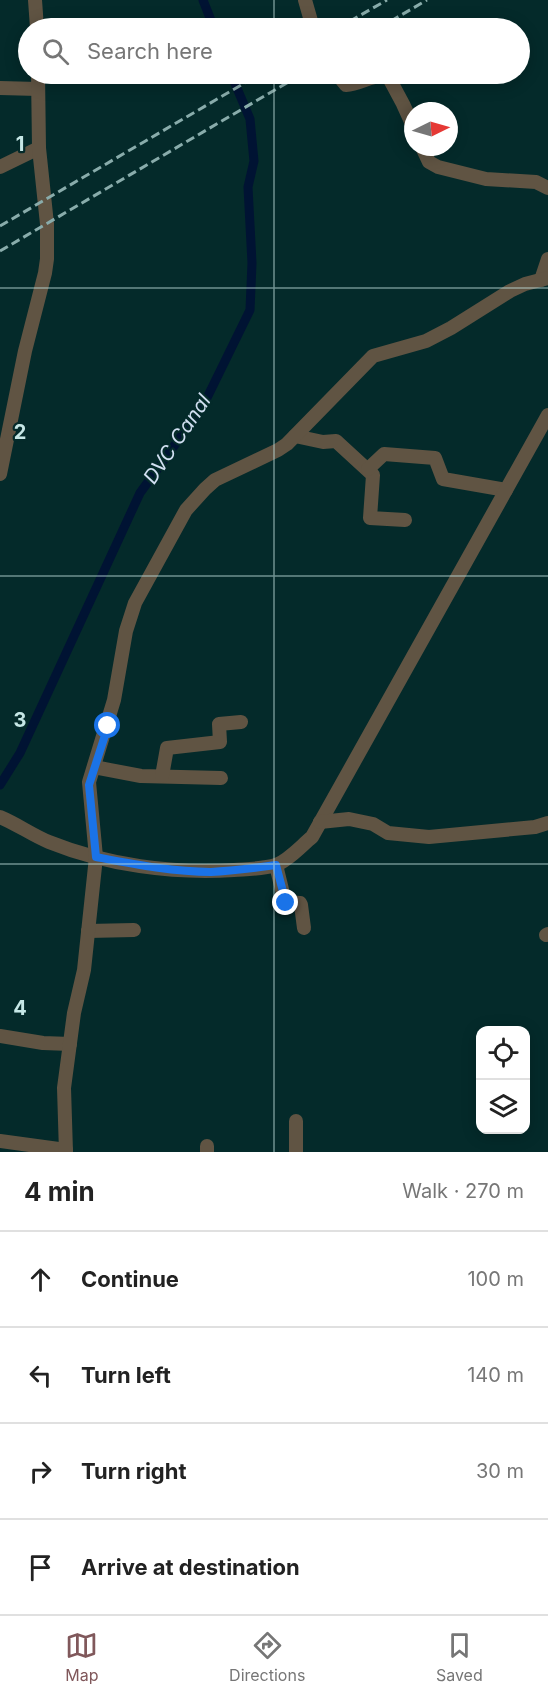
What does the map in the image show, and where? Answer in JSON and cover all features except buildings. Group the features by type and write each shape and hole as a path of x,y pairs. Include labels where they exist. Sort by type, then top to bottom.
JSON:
{"street":[{"path":"35,0 36,18"},
{"path":"305,0 310,18"},
{"path":"0,474 25,351 45,273 47,224 39,147 38,84"},
{"path":"393,84 404,104"},
{"path":"0,88 38,89"},
{"path":"0,167 39,147"},
{"path":"426,156 429,162 438,167 489,179 536,182 548,188"},
{"path":"0,1141 66,1151 63,1101 74,1013 84,970 96,857 89,785 114,700 131,613 186,510 215,480 278,450 295,436 373,356 426,341 510,291 544,279 548,260"},
{"path":"2,817 47,841 96,857 147,866 209,872 276,865 312,837 548,415"},
{"path":"295,436 323,442 336,441 374,476 370,518 405,520"},
{"path":"368,470 384,454 435,458 442,479 506,490"},
{"path":"162,776 169,747 220,742 219,724 241,722"},
{"path":"94,767 136,775 221,778"},
{"path":"320,822 349,819 375,825 388,833 429,837 535,827 548,823"},
{"path":"276,865 285,902 300,903 304,928"},
{"path":"88,931 134,930"},
{"path":"0,1036 70,1044"},
{"path":"296,1121 296,1152"}],"waterway":[{"name":"DVC Canal","path":"203,0 210,18"},
{"name":"DVC Canal","path":"0,785 20,753 140,493 203,406 250,310 252,263 248,187 254,161 250,119 235,84"}],"railway":[{"path":"356,18 387,0"},
{"path":"396,18 427,0"},
{"path":"0,226 243,84"},
{"path":"0,251 285,84"}],"route":[{"path":"108,726 89,782 96,857 147,866 209,872 276,865 286,903"}]}
